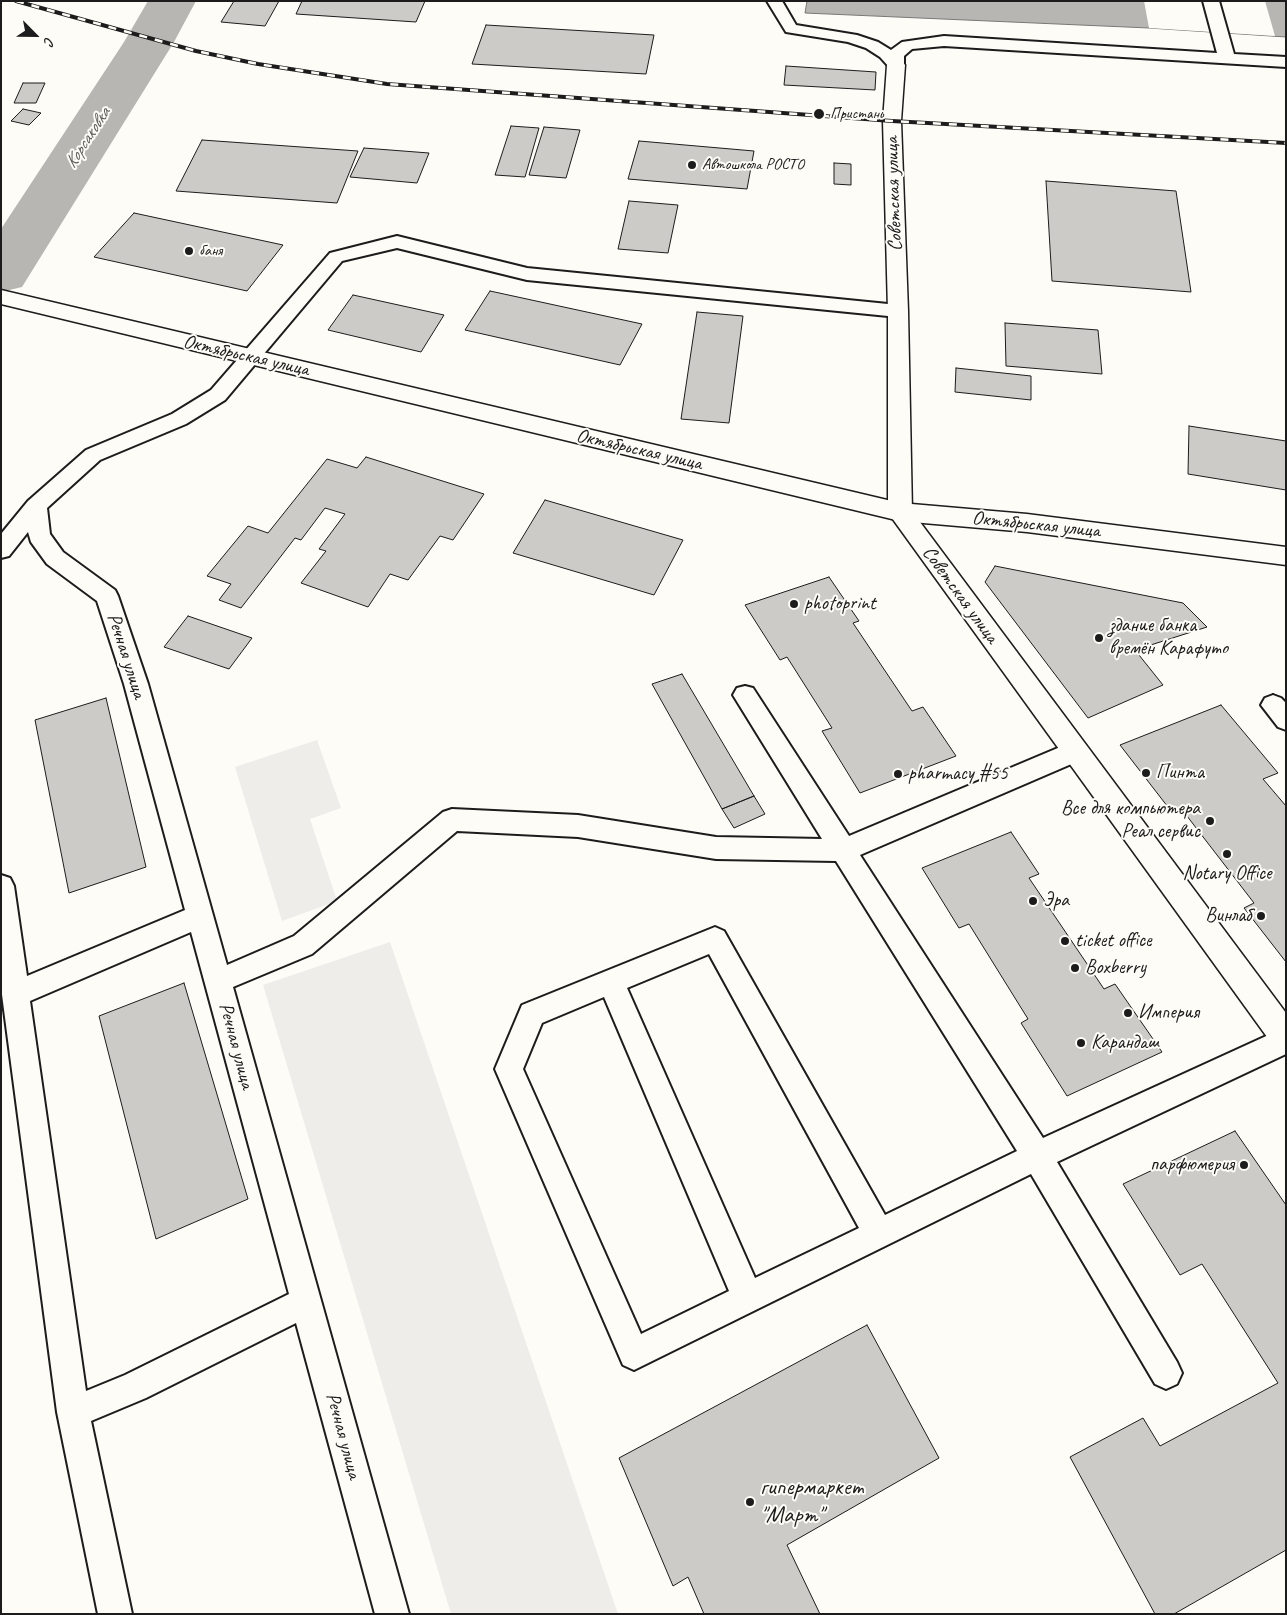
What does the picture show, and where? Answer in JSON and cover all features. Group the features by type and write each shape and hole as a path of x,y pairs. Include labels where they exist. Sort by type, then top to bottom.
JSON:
{"street":[{"name":"Советская улица","path":"896,65 892,121 898,311 900,512 1286,1039"},
{"name":"Октябрьская улица","path":"1,297 900,512 1027,523 1286,556"}],"lane":[{"path":"774,1 791,29 851,38 865,42 886,54 896,65"},
{"path":"1211,1 1227,59"},
{"path":"896,65 896,54 908,45 944,41 1286,62"},
{"path":"1,550 36,506 93,455 179,419 218,395 336,256 398,242 527,274 898,311"},
{"name":"Речная улица","path":"36,506 39,536 55,558 106,596 136,684 392,1614"},
{"path":"745,695 1037,1156 1166,1373"},
{"path":"218,981 303,945 452,820 578,826 716,848 844,850 1074,752"},
{"path":"1,886 73,1412 115,1614"},
{"path":"16,994 200,916"},
{"path":"879,1234 715,939 532,1014 508,1069 634,1354 879,1234 1037,1156 1286,1039"},
{"path":"611,982 748,1298"},
{"path":"73,1412 135,1387 306,1302"}],"shaded area":[{"path":"807,1 1286,1 1286,37 1149,28 805,13"},
{"path":"317,740 341,808 310,819 337,901 282,921 235,767"},
{"path":"390,942 618,1614 451,1614 263,985"}],"pier":[{"path":"1144,1 1265,1 1275,36 1149,28"}],"building":[{"path":"234,1 279,1 265,26 221,22"},
{"path":"302,1 425,1 416,22 296,14"},
{"path":"486,25 654,35 646,74 472,64"},
{"path":"786,66 876,72 875,90 784,85"},
{"path":"23,83 45,83 36,103 14,103"},
{"path":"23,109 41,113 29,125 11,121"},
{"path":"511,126 539,128 525,177 495,175"},
{"path":"544,127 580,130 566,178 529,175"},
{"path":"202,140 358,151 337,203 176,191"},
{"name":"Автошкола РОСТО","path":"639,141 754,151 747,189 628,179"},
{"path":"364,148 429,153 417,183 350,177"},
{"path":"834,163 851,164 851,185 834,184"},
{"path":"1046,181 1176,191 1191,292 1052,281"},
{"path":"629,201 678,205 668,253 618,249"},
{"name":"баня","path":"134,213 283,245 247,291 94,257"},
{"path":"490,291 642,324 620,365 465,330"},
{"path":"353,295 444,315 421,352 328,330"},
{"path":"697,312 743,316 729,423 681,419"},
{"path":"1005,323 1098,330 1102,374 1006,366"},
{"path":"956,368 1031,376 1031,400 955,392"},
{"path":"1189,426 1286,441 1286,490 1188,474"},
{"path":"366,457 484,494 453,540 440,536 408,580 390,574 368,607 301,583 326,551 319,549 345,514 325,508 301,540 295,538 241,608 219,600 231,584 207,576 248,526 268,533 327,459 357,468"},
{"path":"545,500 683,540 654,595 513,553"},
{"name":"здание банка времён Карафуто","path":"995,566 1183,603 1207,627 1135,650 1163,685 1088,718 985,582"},
{"path":"829,577 859,621 853,623 912,711 923,707 956,756 860,793 822,731 832,728 787,657 780,660 745,605"},
{"path":"188,616 252,638 229,669 164,647"},
{"path":"682,674 754,796 722,809 652,684"},
{"path":"106,698 146,867 69,893 35,720"},
{"path":"1221,705 1278,773 1263,779 1286,806 1286,962 1244,908 1254,903 1180,807 1171,811 1120,745"},
{"path":"754,796 765,814 734,828 722,809"},
{"path":"1011,832 1039,874 1029,878 1104,989 1115,984 1162,1052 1067,1096 1021,1023 1028,1019 969,924 959,928 922,868"},
{"path":"184,983 248,1199 156,1239 99,1016"},
{"path":"1235,1131 1286,1205 1286,1550 1174,1614 1155,1614 1070,1457 1143,1418 1160,1446 1278,1383 1202,1264 1180,1275 1123,1184"},
{"name":"гипермаркет \"Март\"","path":"867,1325 939,1458 787,1545 820,1614 704,1614 688,1577 673,1586 619,1458"}],"waterway":[{"name":"Корсаковка","path":"1,274 149,42 172,1"}],"railway":[{"path":"16,1 196,51 258,64 387,84 892,121 1286,143"}],"place":[{"name":"Пристань","path":"819,114"},
{"name":"Автошкола РОСТО","path":"692,165"},
{"name":"баня","path":"189,251"},
{"name":"photoprint","path":"794,604"},
{"name":"здание банка времён Карафуто","path":"1099,638"},
{"name":"Пинта","path":"1146,773"},
{"name":"pharmacy #55","path":"898,774"},
{"name":"Все для компьютера Реал сервис","path":"1210,821"},
{"name":"Notary Office","path":"1227,854"},
{"name":"Эра","path":"1033,901"},
{"name":"Винлаб","path":"1261,916"},
{"name":"ticket office","path":"1065,941"},
{"name":"Boxberry","path":"1075,968"},
{"name":"Империя","path":"1128,1013"},
{"name":"Карандаш","path":"1081,1043"},
{"name":"парфюмерия","path":"1244,1165"},
{"name":"гипермаркет \"Март\"","path":"750,1502"}]}
